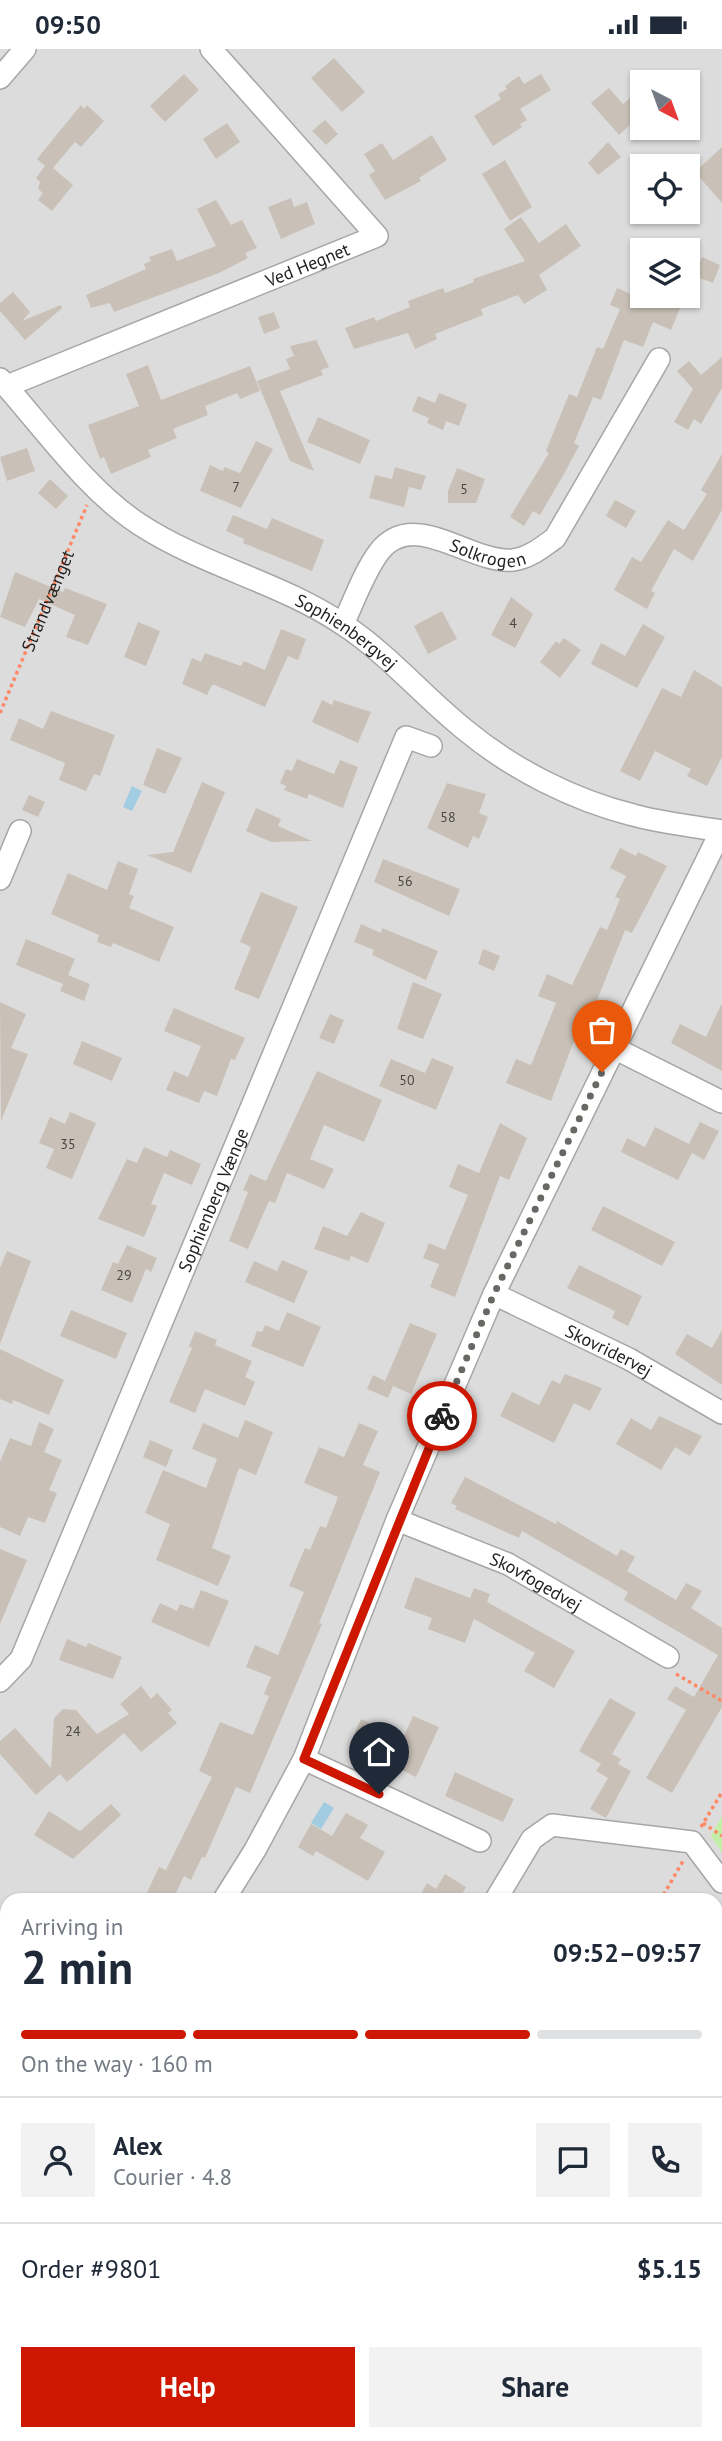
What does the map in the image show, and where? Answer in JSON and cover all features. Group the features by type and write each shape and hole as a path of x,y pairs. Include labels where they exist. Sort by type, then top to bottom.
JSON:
{"street":[{"path":"0,78 25,49"},
{"name":"Ved Hegnet","path":"3,383 377,236 211,49"},
{"name":"Solkrogen","path":"343,624 378,553 390,541 404,534 422,534 492,560 516,560 535,552 555,538 659,359"},
{"name":"Sophienbergvej","path":"3,383 97,488 138,523 180,547 293,596 343,624 371,645 464,730 517,768 577,796 634,815 722,831"},
{"name":"Sophienberg Vænge","path":"0,1681 21,1659 406,737 430,746"},
{"path":"0,879 20,831"},
{"path":"228,1893 255,1850 304,1759 397,1520 494,1294 722,831"},
{"path":"614,1048 722,1102"},
{"name":"Skovridervej","path":"494,1294 629,1359 722,1413"},
{"name":"Skovfogedvej","path":"397,1520 508,1564 668,1657"},
{"path":"304,1759 480,1842"},
{"path":"500,1893 532,1839 551,1825 692,1842 722,1882"}],"path":[{"name":"Strandvænget","path":"0,713 88,501 97,488"},
{"path":"668,1657 670,1671 722,1701"},
{"path":"664,1893 722,1793"},
{"path":"704,1823 722,1836"}],"shaded area":[{"path":"0,49 722,49 722,1816 711,1836 722,1853 722,1893 0,1893"}],"green space":[{"path":"722,1816 722,1853 711,1836"}],"water":[{"path":"132,786 142,791 132,811 123,807"},
{"path":"324,1802 334,1808 321,1829 311,1823"}],"building":[{"path":"334,58 365,92 342,112 311,78"},
{"path":"184,74 199,90 165,122 150,106"},
{"path":"541,74 551,90 520,109 527,120 520,124 522,127 493,146 474,116 501,99 498,94 519,76 524,84"},
{"path":"609,88 623,104 630,98 630,125 619,135 591,103"},
{"path":"81,105 84,109 87,105 104,121 81,147 75,142 53,168 73,185 52,211 38,200 43,193 38,189 40,182 36,178 45,166 37,159"},
{"path":"325,120 338,134 326,145 312,131"},
{"path":"227,123 240,142 216,159 203,139"},
{"path":"432,135 447,160 419,178 421,181 385,200 369,175 375,171 364,154 382,143 393,160"},
{"path":"608,142 621,157 598,175 588,163"},
{"path":"722,147 722,203 700,178 700,167"},
{"path":"505,160 532,207 510,221 482,174"},
{"path":"291,198 294,207 307,202 315,224 281,239 268,207"},
{"path":"216,200 231,225 242,220 257,248 245,253 248,258 219,273 114,312 110,303 91,308 86,295 146,269 144,264 151,261 149,257 172,249 177,261 216,246 197,209"},
{"path":"521,217 539,243 566,224 581,246 539,275 547,290 524,304 518,295 481,309 483,315 435,334 437,339 415,349 408,333 354,349 345,328 374,317 376,321 410,307 408,301 443,288 445,293 474,282 473,279 525,261 504,229"},
{"path":"702,257 720,265 713,283 700,278"},
{"path":"617,288 630,294 630,308 680,308 671,330 653,322 643,347 624,340 601,400 593,397 574,443 579,446 540,515 533,511 524,526 510,517 549,453 546,451 569,394 577,397 597,347 603,349 620,309 610,305"},
{"path":"13,292 30,312 22,321 61,305 62,308 25,340 0,311 0,303"},
{"path":"274,312 280,328 264,334 258,317"},
{"path":"316,340 329,367 321,370 323,375 280,391 314,471 290,461 257,381 290,369 286,359 294,356 290,346"},
{"path":"722,357 722,388 701,424 694,419 688,430 674,422 693,389 677,371 689,361 701,375"},
{"path":"148,365 161,400 250,366 260,391 240,399 237,393 205,406 208,415 173,429 177,438 148,450 151,457 111,474 104,457 100,459 88,425 139,406 126,374"},
{"path":"439,393 467,404 459,426 446,421 443,430 427,423 429,418 412,411 418,396 435,403"},
{"path":"318,417 370,440 360,464 307,442"},
{"path":"256,441 273,449 241,508 200,491 210,465 223,471 224,467 240,473"},
{"path":"27,448 35,471 7,481 0,457"},
{"path":"722,454 722,510 693,561 674,549 651,591 655,593 647,609 614,590 632,557 641,562 668,520 684,530 707,494 701,490"},
{"path":"395,467 426,476 421,490 409,487 404,507 369,498 375,475 392,479"},
{"path":"457,468 485,479 476,503 448,503 448,491"},
{"path":"50,479 68,496 56,509 38,493"},
{"path":"615,500 636,511 626,528 606,516"},
{"path":"233,515 267,529 272,518 324,540 312,571 243,543 244,539 226,531"},
{"path":"15,572 63,592 65,588 107,604 88,645 66,637 75,615 39,599 25,627 0,617"},
{"path":"511,597 533,614 515,648 491,635"},
{"path":"442,611 457,639 428,654 414,626"},
{"path":"138,622 160,631 146,666 124,657"},
{"path":"643,624 665,637 637,688 591,664 601,643 625,656"},
{"path":"281,629 306,639 298,660 288,656 265,707 215,685 212,685 207,695 182,684 192,658 201,662 205,653 241,666 244,661 265,670"},
{"path":"564,638 581,650 560,678 540,662 556,641 559,644"},
{"path":"694,670 722,687 722,757 707,786 687,776 691,769 655,751 640,781 620,771 662,688 681,697"},
{"path":"322,700 332,705 334,700 371,712 358,743 312,722"},
{"path":"51,711 115,735 100,776 94,774 86,791 59,780 65,763 10,740 19,718 43,729"},
{"path":"157,748 182,758 165,794 143,785"},
{"path":"297,759 334,774 340,760 358,767 343,808 309,794 307,799 284,790 286,786 280,783 286,769 292,771"},
{"path":"202,782 225,792 191,873 147,855 173,852"},
{"path":"447,783 486,794 479,813 488,817 479,839 473,836 468,848 427,828"},
{"path":"29,795 45,802 38,817 22,810"},
{"path":"256,808 281,819 278,826 312,841 271,842 246,831"},
{"path":"620,848 636,856 638,852 667,866 632,933 625,930 590,1018 584,1015 551,1101 506,1083 516,1059 531,1065 556,1003 538,996 547,974 572,985 600,927 607,930 620,899 615,897 626,876 610,868"},
{"path":"383,859 460,889 449,916 374,882"},
{"path":"118,861 138,869 129,894 134,896 129,908 174,927 159,962 113,943 111,947 97,942 99,935 51,914 68,873 107,890"},
{"path":"261,892 298,907 259,999 234,989 251,947 240,942"},
{"path":"361,924 381,933 382,928 438,951 426,980 372,955 374,950 354,942"},
{"path":"26,939 75,959 68,975 90,984 84,1001 60,991 63,984 16,965"},
{"path":"483,949 500,956 494,971 478,964"},
{"path":"413,982 442,994 423,1039 397,1029"},
{"path":"0,1002 26,1014 11,1048 28,1054 1,1121"},
{"path":"722,1003 722,1071 671,1043 680,1024 706,1037"},
{"path":"174,1008 245,1038 235,1060 231,1059 217,1096 204,1091 199,1103 166,1090 174,1071 188,1077 201,1046 164,1031"},
{"path":"330,1014 344,1020 334,1044 319,1038"},
{"path":"82,1041 122,1058 112,1081 73,1064"},
{"path":"432,1058 454,1067 436,1110 379,1086 391,1059 425,1073"},
{"path":"317,1071 382,1100 364,1142 324,1125 310,1159 334,1169 324,1189 287,1173 275,1203 269,1201 248,1249 229,1241 248,1192 243,1190 250,1174 266,1181"},
{"path":"70,1112 96,1123 72,1179 46,1168 54,1149 39,1143 50,1117 65,1124"},
{"path":"700,1122 719,1131 704,1160 692,1153 678,1180 621,1152 627,1138 645,1147 655,1127 689,1144"},
{"path":"500,1123 527,1138 509,1180 500,1176 455,1297 430,1287 439,1264 423,1258 429,1243 445,1250 468,1195 449,1187 458,1164 479,1173"},
{"path":"144,1147 167,1157 170,1150 201,1164 192,1185 164,1173 151,1204 157,1206 144,1237 98,1219 127,1159 137,1163"},
{"path":"603,1206 675,1242 662,1266 591,1230"},
{"path":"361,1212 385,1223 368,1263 351,1256 349,1261 314,1249 323,1226 347,1236"},
{"path":"127,1245 157,1258 151,1272 146,1269 132,1303 101,1290 113,1262 118,1264"},
{"path":"7,1251 31,1261 0,1344 0,1268"},
{"path":"282,1260 308,1271 294,1303 245,1282 254,1261 277,1271"},
{"path":"579,1265 642,1296 628,1326 612,1318 615,1311 567,1288"},
{"path":"71,1310 127,1333 116,1359 60,1336"},
{"path":"287,1312 321,1327 303,1367 251,1346 257,1331 262,1332 265,1325 279,1331"},
{"path":"410,1323 437,1334 411,1394 393,1386 388,1398 367,1389 373,1375 385,1381"},
{"path":"722,1330 722,1385 675,1354 687,1334 712,1348"},
{"path":"195,1331 217,1340 215,1345 252,1361 245,1377 255,1382 245,1406 205,1389 195,1413 169,1402 192,1348 189,1346"},
{"path":"0,1349 64,1380 49,1415 13,1400 12,1404 0,1399"},
{"path":"565,1374 602,1388 590,1411 574,1403 554,1443 500,1416 512,1392 539,1405 552,1380 560,1384"},
{"path":"659,1416 702,1436 690,1456 675,1447 661,1470 616,1444 631,1418 651,1430"},
{"path":"245,1420 273,1432 256,1475 239,1468 212,1548 231,1556 218,1586 156,1560 170,1524 145,1513 163,1470 206,1488 217,1459 192,1449 203,1423 238,1438"},
{"path":"39,1422 54,1429 44,1452 62,1460 49,1490 57,1493 45,1523 28,1517 20,1536 0,1527 0,1462 10,1438 31,1446"},
{"path":"359,1423 378,1431 363,1465 380,1472 319,1623 322,1624 250,1793 236,1787 205,1858 202,1857 191,1880 184,1876 176,1893 147,1893 159,1867 166,1870 212,1777 199,1771 220,1722 253,1735 269,1696 264,1694 271,1677 246,1667 255,1645 278,1655 304,1592 289,1586 305,1548 310,1550 320,1526 326,1528 338,1497 304,1483 319,1447 344,1457"},
{"path":"150,1440 173,1450 166,1467 143,1457"},
{"path":"465,1477 556,1524 557,1521 617,1556 621,1549 635,1557 627,1571 676,1600 686,1583 702,1591 691,1608 722,1628 722,1707 672,1793 646,1778 686,1710 667,1699 675,1686 694,1697 718,1655 624,1600 628,1592 522,1531 519,1538 455,1509 457,1506 451,1503"},
{"path":"0,1549 27,1560 0,1624"},
{"path":"415,1577 470,1598 474,1588 490,1594 487,1602 575,1651 554,1688 524,1671 535,1653 474,1619 465,1643 428,1629 432,1618 404,1608"},
{"path":"201,1590 229,1601 209,1647 151,1622 160,1603 177,1611 180,1604 193,1609"},
{"path":"67,1639 86,1647 88,1643 122,1657 113,1679 59,1660"},
{"path":"141,1686 151,1699 157,1693 172,1710 168,1713 177,1723 141,1752 124,1733 67,1782 60,1774 36,1795 0,1754 0,1741 15,1728 51,1768 54,1718 63,1709 76,1710 97,1734 129,1714 120,1704"},
{"path":"610,1698 636,1713 612,1754 621,1759 618,1764 631,1771 606,1818 590,1809 608,1778 596,1771 601,1764 579,1751"},
{"path":"413,1716 439,1727 416,1777 350,1744 361,1719 403,1738"},
{"path":"455,1772 514,1799 503,1822 445,1796"},
{"path":"111,1804 121,1815 73,1859 34,1835 49,1811 80,1831"},
{"path":"346,1813 368,1825 360,1838 385,1852 368,1881 316,1851 313,1856 298,1847 311,1824 332,1836"},
{"path":"445,1874 466,1887 463,1893 421,1893 427,1883 436,1889"}],"way so far":[{"path":"442,1416 494,1294 602,1072"}],"route":[{"path":"379,1794 304,1759 397,1520 442,1416"}]}
